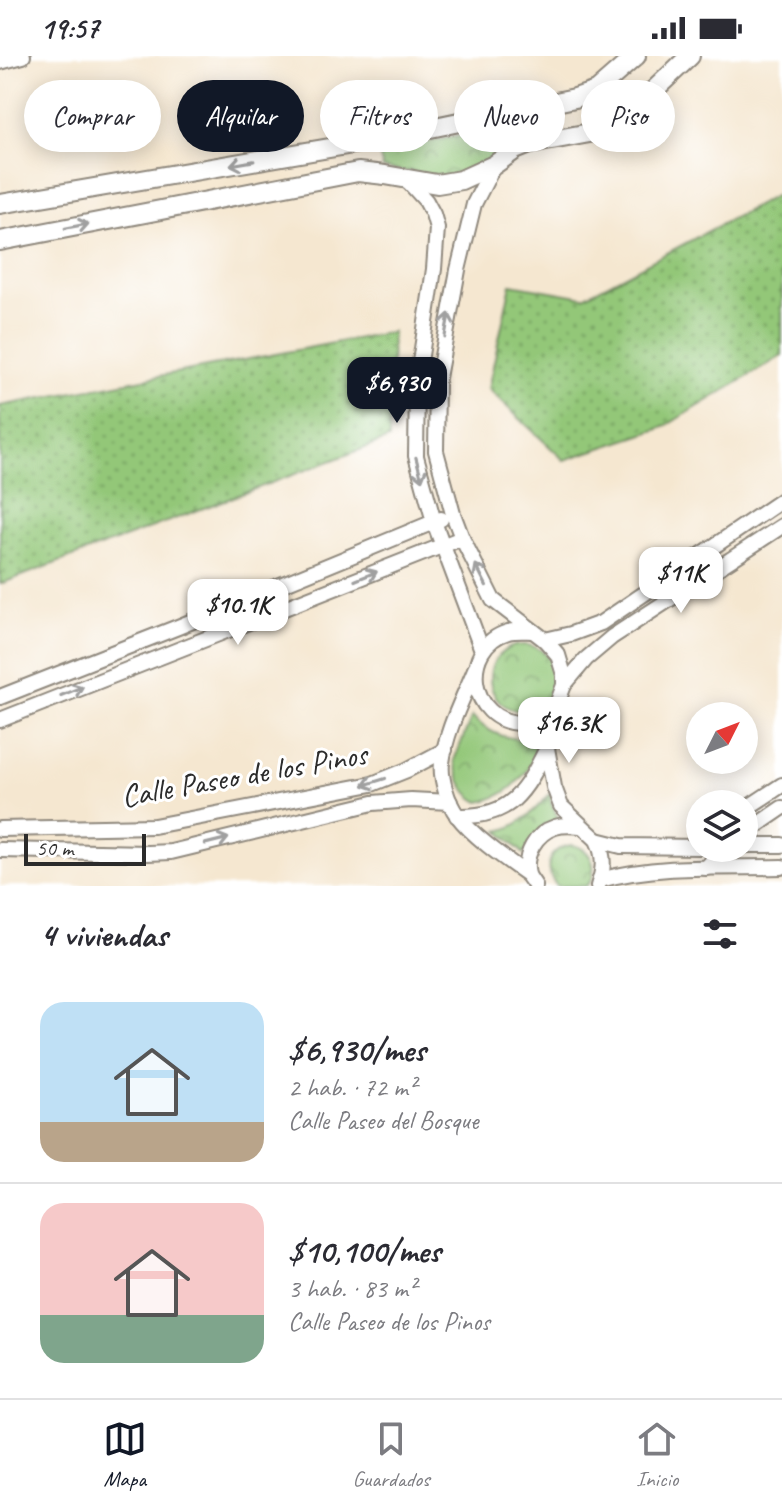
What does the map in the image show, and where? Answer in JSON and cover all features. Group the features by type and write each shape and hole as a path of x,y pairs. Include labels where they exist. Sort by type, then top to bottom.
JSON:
{"street":[{"path":"0,62 23,56"},
{"path":"565,100 596,91 636,56"},
{"path":"565,138 595,132 615,124 690,56"},
{"path":"0,204 320,150"},
{"path":"354,152 358,172"},
{"path":"0,241 358,172 437,184 461,180 494,165 512,152"},
{"path":"494,165 470,216 437,383 436,451 453,514 493,600 558,655 564,685 549,726 547,748 561,806 597,840 621,846 686,845"},
{"path":"406,179 426,201 437,228 417,382 416,456 434,522 482,650"},
{"path":"532,880 454,809 441,766 453,723 482,650 489,642 507,633 539,636 571,634 601,623 782,500"},
{"path":"564,685 586,659 612,637 781,527 768,509"},
{"path":"20,712 6,695 453,514"},
{"path":"0,720 462,538"},
{"path":"475,669 476,690 480,699 486,708 503,720 533,721 551,711 558,703"},
{"name":"Calle Paseo de los Pinos","path":"0,850 171,852 373,803 411,800 479,816 504,807 521,792 547,748"},
{"name":"Calle Paseo de los Pinos","path":"0,829 154,826 372,784 445,750"},
{"path":"758,801 782,785"},
{"path":"758,824 782,808"},
{"path":"165,824 171,852"},
{"path":"532,880 528,858 538,838 546,830 557,826 581,826"},
{"path":"597,840 604,858 599,883"},
{"path":"758,845 782,845"},
{"path":"667,870 686,854"},
{"path":"706,868 711,862"},
{"path":"599,883 621,874 782,867"}],"green space":[{"path":"454,137 454,152 508,152 451,178 383,168 378,152 438,152 438,140"},
{"path":"782,192 782,356 662,428 564,460 488,389 511,284 584,297"},
{"path":"392,332 389,439 0,584 0,406"},
{"path":"523,645 536,647 551,660 556,678 554,691 541,706 523,711 510,709 495,696 490,678 492,665 505,650"},
{"path":"472,716 504,736 541,738 533,761 520,779 502,794 480,802 465,790 454,760"},
{"path":"551,793 551,803 559,820 524,854 499,831 521,821"},
{"path":"571,845 584,850 592,861 593,874 586,886 557,886 549,873 552,855"}]}
